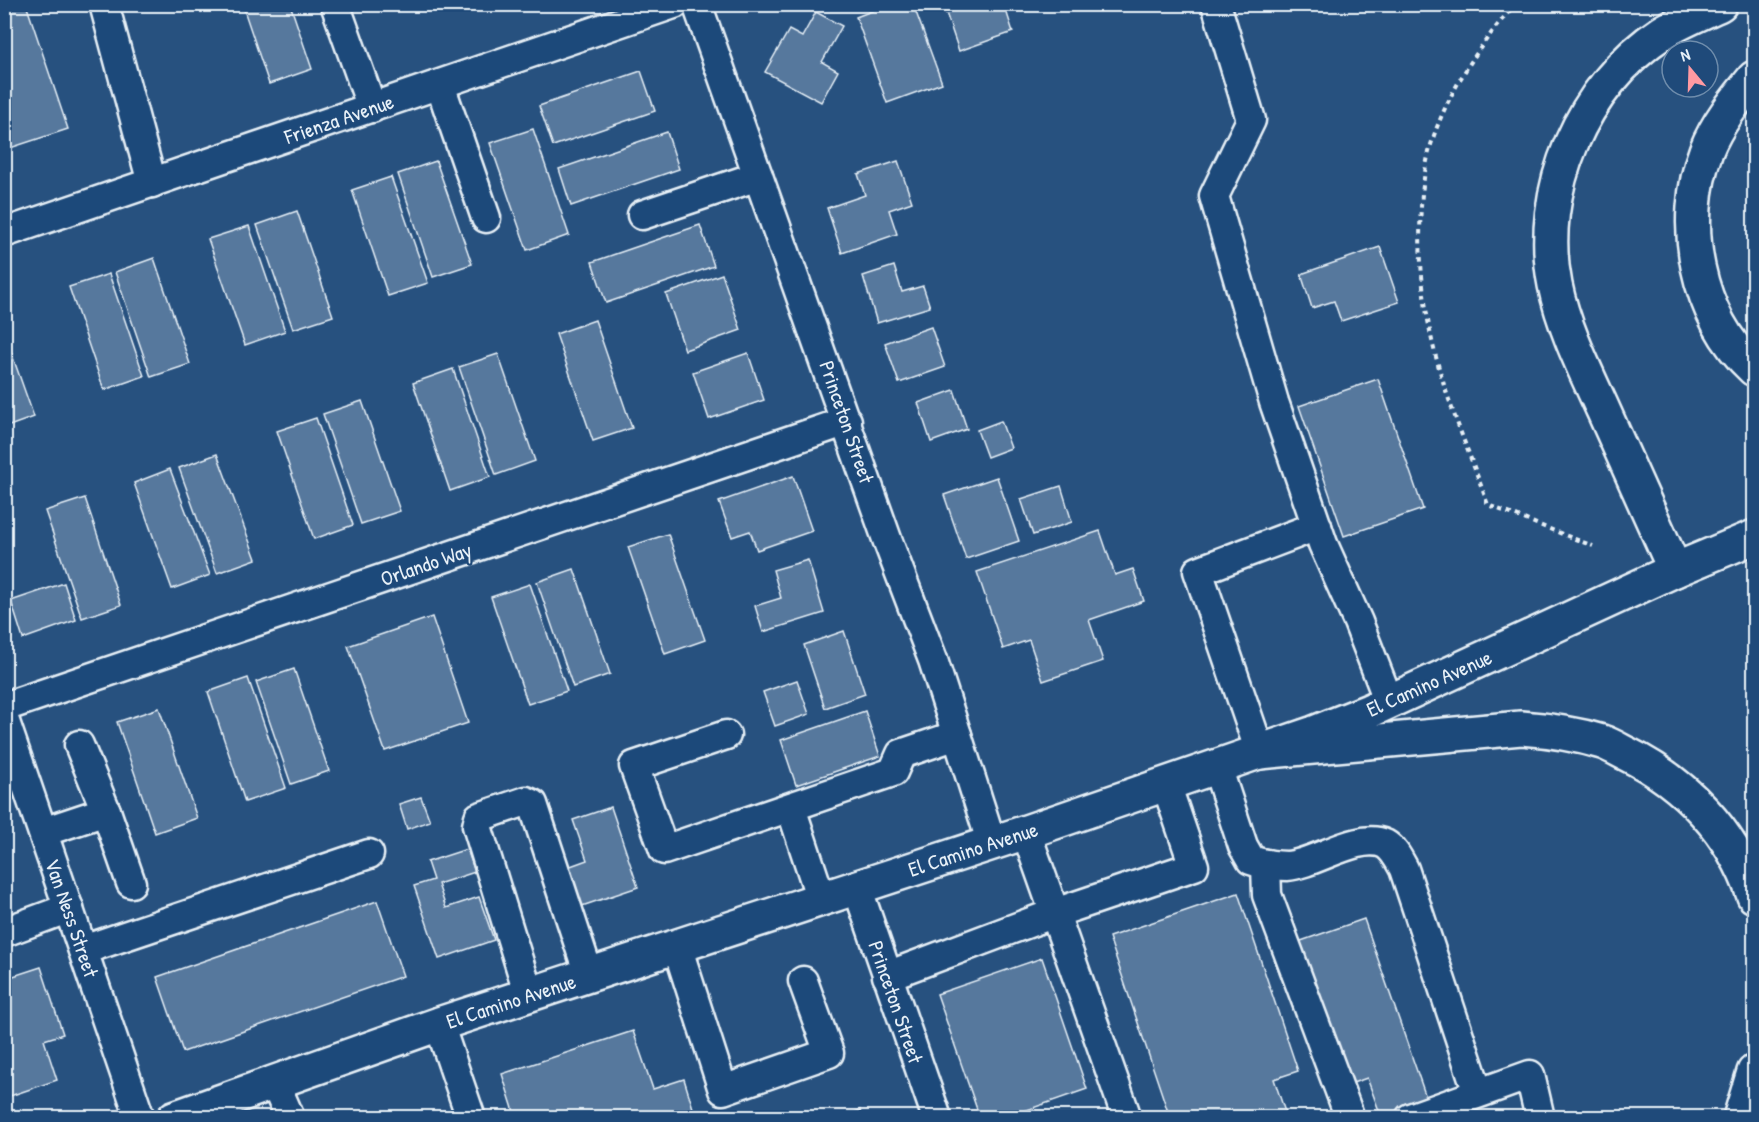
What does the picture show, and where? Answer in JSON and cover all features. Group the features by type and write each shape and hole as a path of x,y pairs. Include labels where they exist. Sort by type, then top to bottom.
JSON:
{"main road":[{"path":"1675,570 1581,362 1556,286 1551,254 1551,225 1557,190 1568,151 1585,114 1608,83 1635,54 1663,32 1720,4"},
{"path":"1755,78 1728,110 1707,150 1698,179 1694,208 1694,234 1698,268 1713,310 1727,337 1755,369"},
{"name":"El Camino Avenue","path":"174,1118 439,1024 1260,752 1389,702 1675,570 1755,537"},
{"path":"1260,752 1521,728 1555,730 1604,743 1649,765 1676,784 1701,807 1732,846 1748,876 1755,896"},
{"path":"1740,1118 1755,1072"}],"street":[{"path":"104,4 152,183"},
{"path":"335,4 372,108"},
{"name":"Frienza Avenue","path":"4,233 674,4"},
{"name":"Princeton Street","path":"697,4 847,421 888,542 933,660 992,841"},
{"path":"1216,4 1251,120 1214,196 1274,402 1317,526 1389,702"},
{"path":"440,85 486,218"},
{"path":"642,216 758,176"},
{"name":"Orlando Way","path":"4,707 847,421"},
{"path":"1260,752 1198,571 1317,526"},
{"name":"Van Ness Street","path":"4,719 140,1118"},
{"path":"726,735 634,766 664,850 893,772 901,754 957,735"},
{"path":"79,745 106,811 131,883"},
{"path":"1217,767 1243,846 1251,860 1289,866 1369,840 1386,844 1396,854 1404,869 1478,1094"},
{"path":"887,976 1054,913 1194,866 1166,784"},
{"path":"530,995 477,826 479,817 526,801 533,804 589,975"},
{"path":"791,808 821,899"},
{"path":"43,832 106,811"},
{"path":"1026,831 1127,1118"},
{"path":"83,950 369,854"},
{"path":"1266,864 1267,895 1350,1118"},
{"name":"Princeton Street","path":"857,887 937,1118"},
{"path":"4,932 69,908"},
{"path":"677,946 723,1090 829,1053 804,981"},
{"path":"439,1024 471,1118"},
{"path":"1410,1118 1530,1075 1540,1118"},
{"path":"274,1081 290,1118"}],"path":[{"path":"1516,4 1476,52 1449,100 1430,150 1421,196 1421,246 1426,303 1439,368 1488,505 1593,546"}],"building":[{"path":"4,4 26,4 68,129 4,150"},
{"path":"242,4 290,4 312,69 269,84"},
{"path":"890,4 913,4 942,83 887,103 856,17"},
{"path":"943,4 1004,4 1013,32 959,51"},
{"path":"816,12 842,26 822,62 838,71 821,102 765,72 789,30 802,37"},
{"path":"641,71 655,111 553,146 539,106"},
{"path":"533,129 569,235 527,250 490,143"},
{"path":"667,132 679,169 571,206 559,169"},
{"path":"436,161 472,264 433,277 398,174"},
{"path":"898,161 912,202 889,210 897,234 842,253 827,208 865,195 858,174"},
{"path":"391,177 428,283 388,296 352,190"},
{"path":"297,211 333,316 293,329 257,225"},
{"path":"700,225 714,266 606,303 592,262"},
{"path":"249,226 285,331 245,345 208,239"},
{"path":"1380,247 1399,302 1341,321 1334,301 1312,308 1301,274"},
{"path":"154,258 190,364 151,377 115,272"},
{"path":"894,266 902,292 923,286 930,307 877,323 863,276"},
{"path":"109,274 144,376 104,390 69,287"},
{"path":"722,274 741,330 685,350 666,294"},
{"path":"595,320 632,428 593,441 556,334"},
{"path":"931,327 945,367 899,383 885,343"},
{"path":"4,332 34,417 4,428"},
{"path":"748,353 764,400 709,419 693,372"},
{"path":"498,354 535,461 496,475 459,367"},
{"path":"453,369 490,477 450,491 413,383"},
{"path":"1378,379 1423,509 1344,536 1299,406"},
{"path":"954,390 967,429 931,442 918,403"},
{"path":"362,401 400,511 361,524 323,414"},
{"path":"316,418 353,525 314,539 277,431"},
{"path":"1001,421 1011,448 987,457 977,430"},
{"path":"217,454 256,559 217,573 179,468"},
{"path":"170,469 210,575 172,589 134,483"},
{"path":"793,476 812,531 757,550 750,531 732,537 719,502"},
{"path":"997,477 1019,541 966,559 944,495"},
{"path":"1061,486 1072,522 1033,535 1021,499"},
{"path":"85,498 121,605 82,618 45,511"},
{"path":"1100,531 1115,575 1133,569 1144,601 1089,620 1103,661 1043,681 1029,640 1003,649 977,572"},
{"path":"668,534 705,640 665,654 628,547"},
{"path":"808,560 824,613 763,632 755,606 781,598 773,570"},
{"path":"574,569 610,674 573,687 537,582"},
{"path":"64,583 76,620 23,639 11,601"},
{"path":"530,584 567,691 528,704 491,597"},
{"path":"432,617 468,723 385,751 348,646"},
{"path":"844,631 865,694 825,708 804,645"},
{"path":"294,669 329,771 291,784 256,682"},
{"path":"248,678 286,788 245,802 208,692"},
{"path":"797,680 809,714 775,726 763,692"},
{"path":"159,708 197,818 155,833 117,722"},
{"path":"865,711 880,756 796,785 781,740"},
{"path":"421,797 430,821 407,829 399,804"},
{"path":"611,807 638,887 579,907 565,868 587,860 573,820"},
{"path":"467,849 475,872 438,884 446,908 479,897 494,940 439,959 414,886 433,880 427,862"},
{"path":"1238,893 1298,1071 1274,1079 1287,1118 1217,1118 1217,1116 1170,1118 1109,937"},
{"path":"377,901 403,976 183,1052 157,977"},
{"path":"1364,919 1427,1100 1381,1116 1367,1078 1347,1085 1298,942"},
{"path":"1042,958 1087,1089 1004,1118 980,1118 937,994"},
{"path":"41,967 63,1034 44,1040 57,1080 7,1097 14,1118 4,1118 4,979"},
{"path":"633,1031 653,1089 684,1079 696,1118 516,1118 502,1074"},
{"path":"860,1110 862,1118 839,1118"}]}
